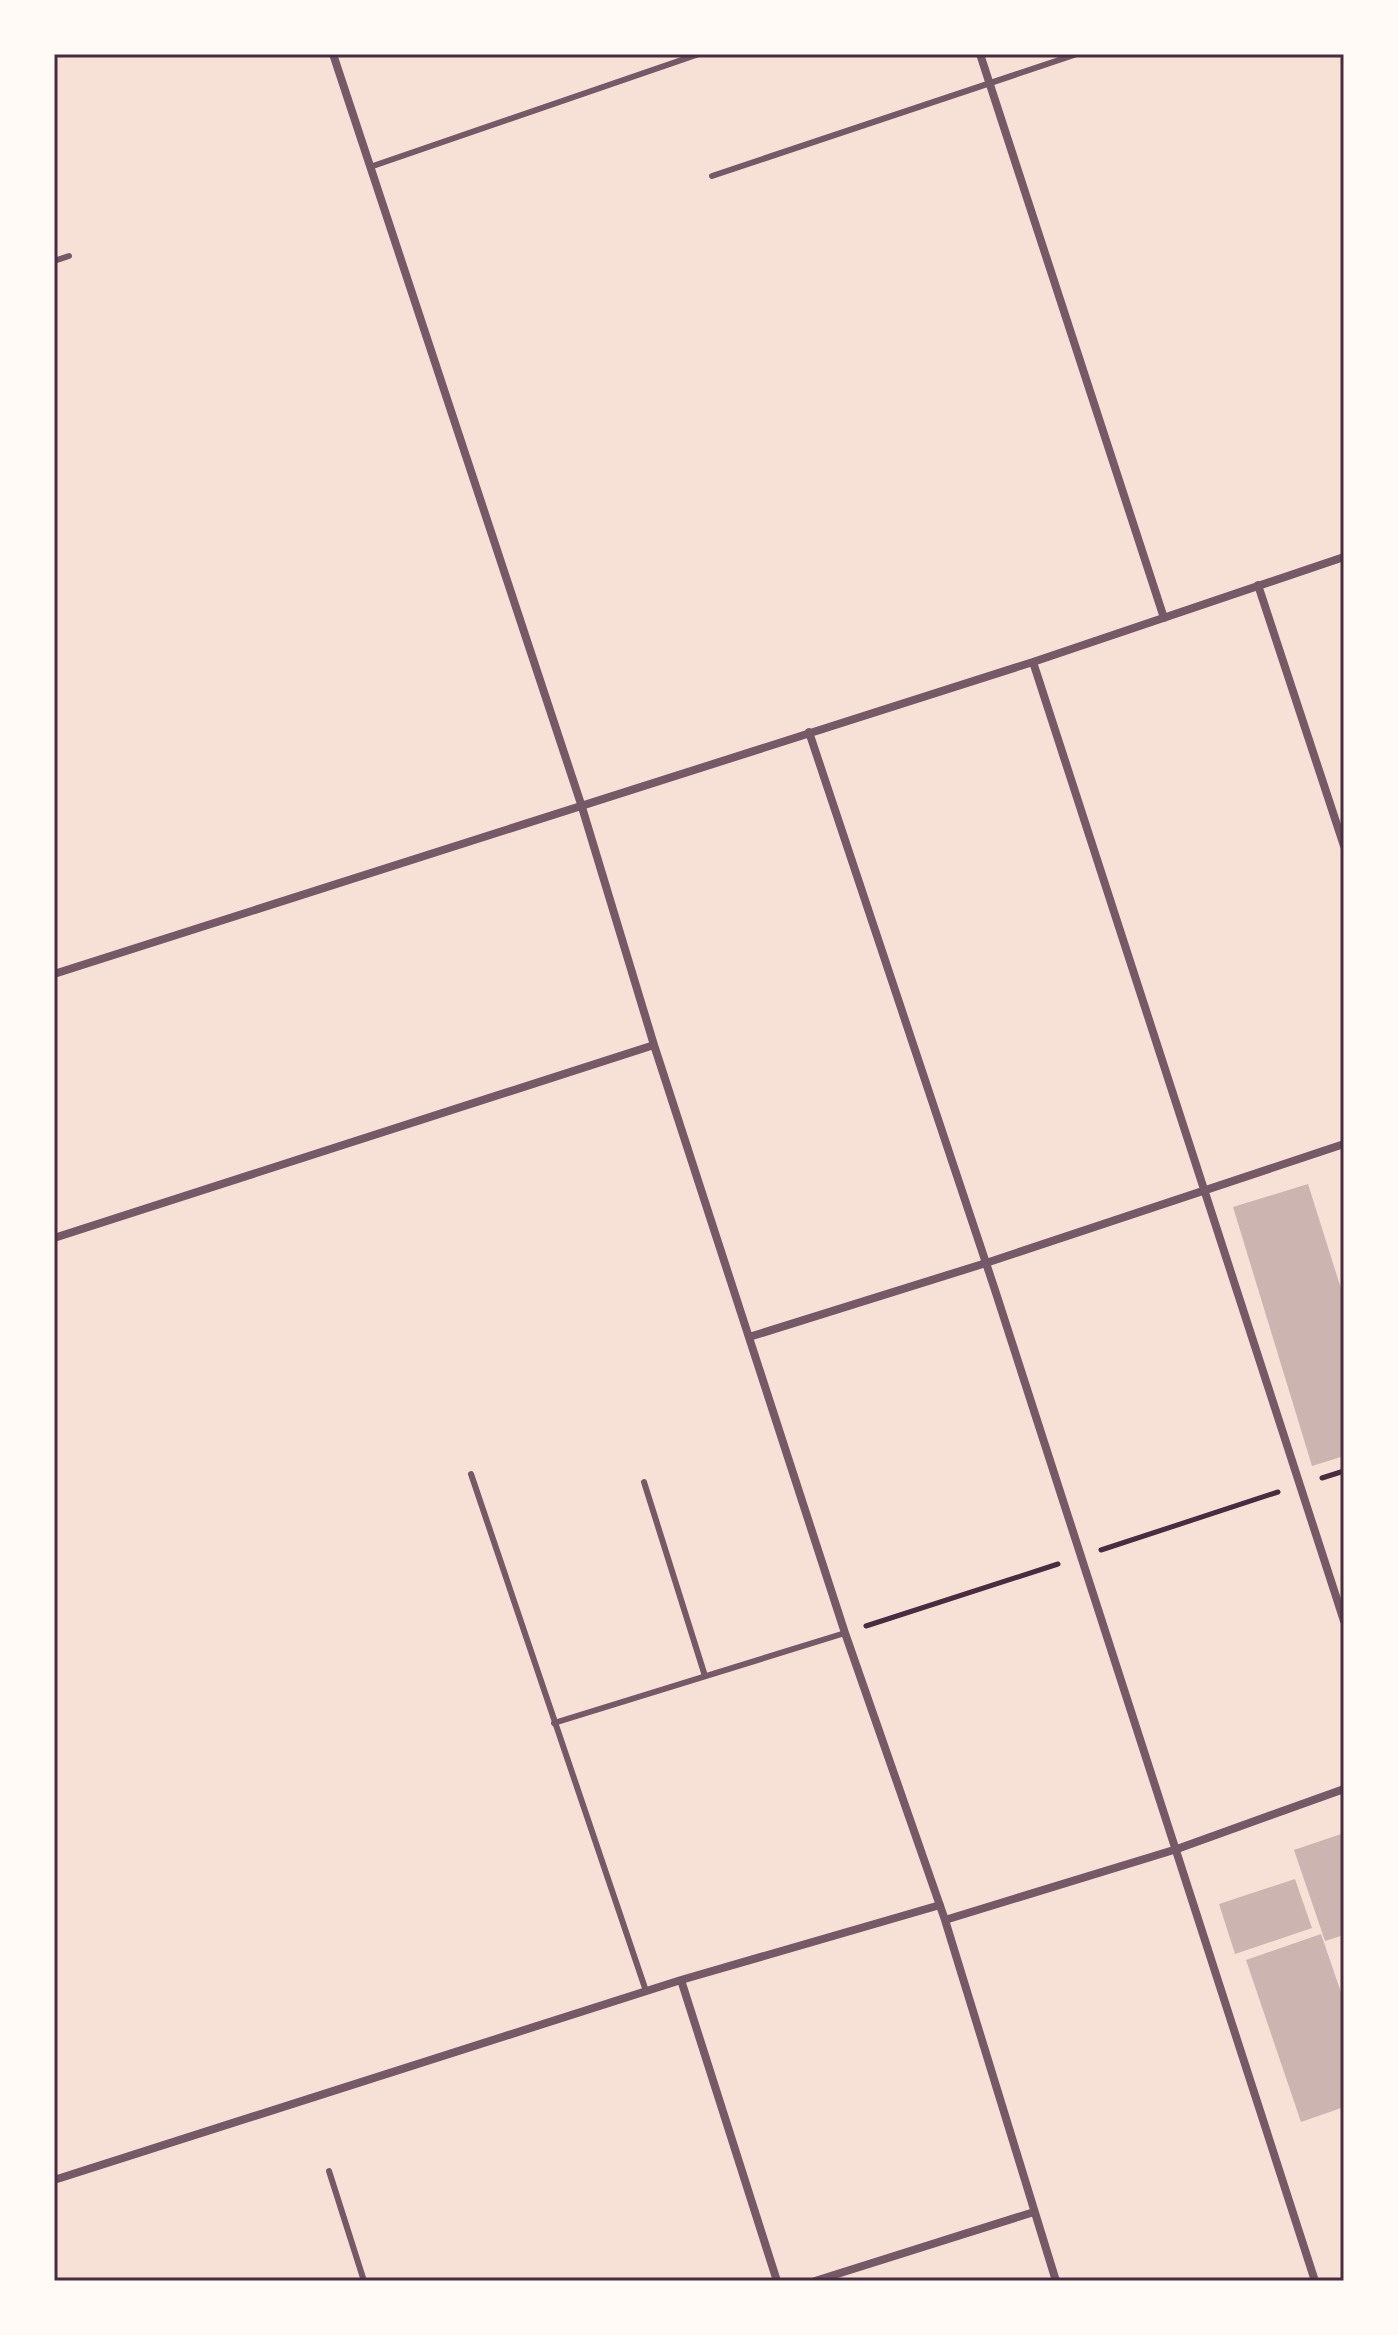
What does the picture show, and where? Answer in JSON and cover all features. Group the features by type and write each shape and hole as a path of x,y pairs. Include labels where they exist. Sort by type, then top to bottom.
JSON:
{"street":[{"path":"333,54 581,804 654,1045 845,1633 945,1920 1056,2281"},
{"path":"980,54 1164,618"},
{"path":"54,974 1033,662 1344,557"},
{"path":"1258,585 1343,841"},
{"path":"1033,662 1344,1621"},
{"path":"809,732 986,1263 1315,2281"},
{"path":"54,1238 654,1045"},
{"path":"749,1337 986,1263 1344,1144"},
{"path":"945,1920 1177,1849 1344,1789"},
{"path":"54,2180 681,1980 940,1905"},
{"path":"681,1980 777,2281"},
{"path":"815,2281 1034,2212"}],"lane":[{"path":"370,167 699,54"},
{"path":"712,176 1077,54"},
{"path":"54,261 69,256"},
{"path":"471,1474 646,1991"},
{"path":"644,1482 705,1676"},
{"path":"554,1723 845,1633"},
{"path":"329,2171 364,2281"}],"building":[{"path":"1308,1184 1344,1298 1344,1456 1312,1466 1233,1207"},
{"path":"1344,1833 1344,1935 1325,1941 1294,1850"},
{"path":"1295,1879 1312,1928 1235,1954 1219,1904"},
{"path":"1321,1934 1344,2001 1344,2107 1301,2122 1246,1960"}]}
